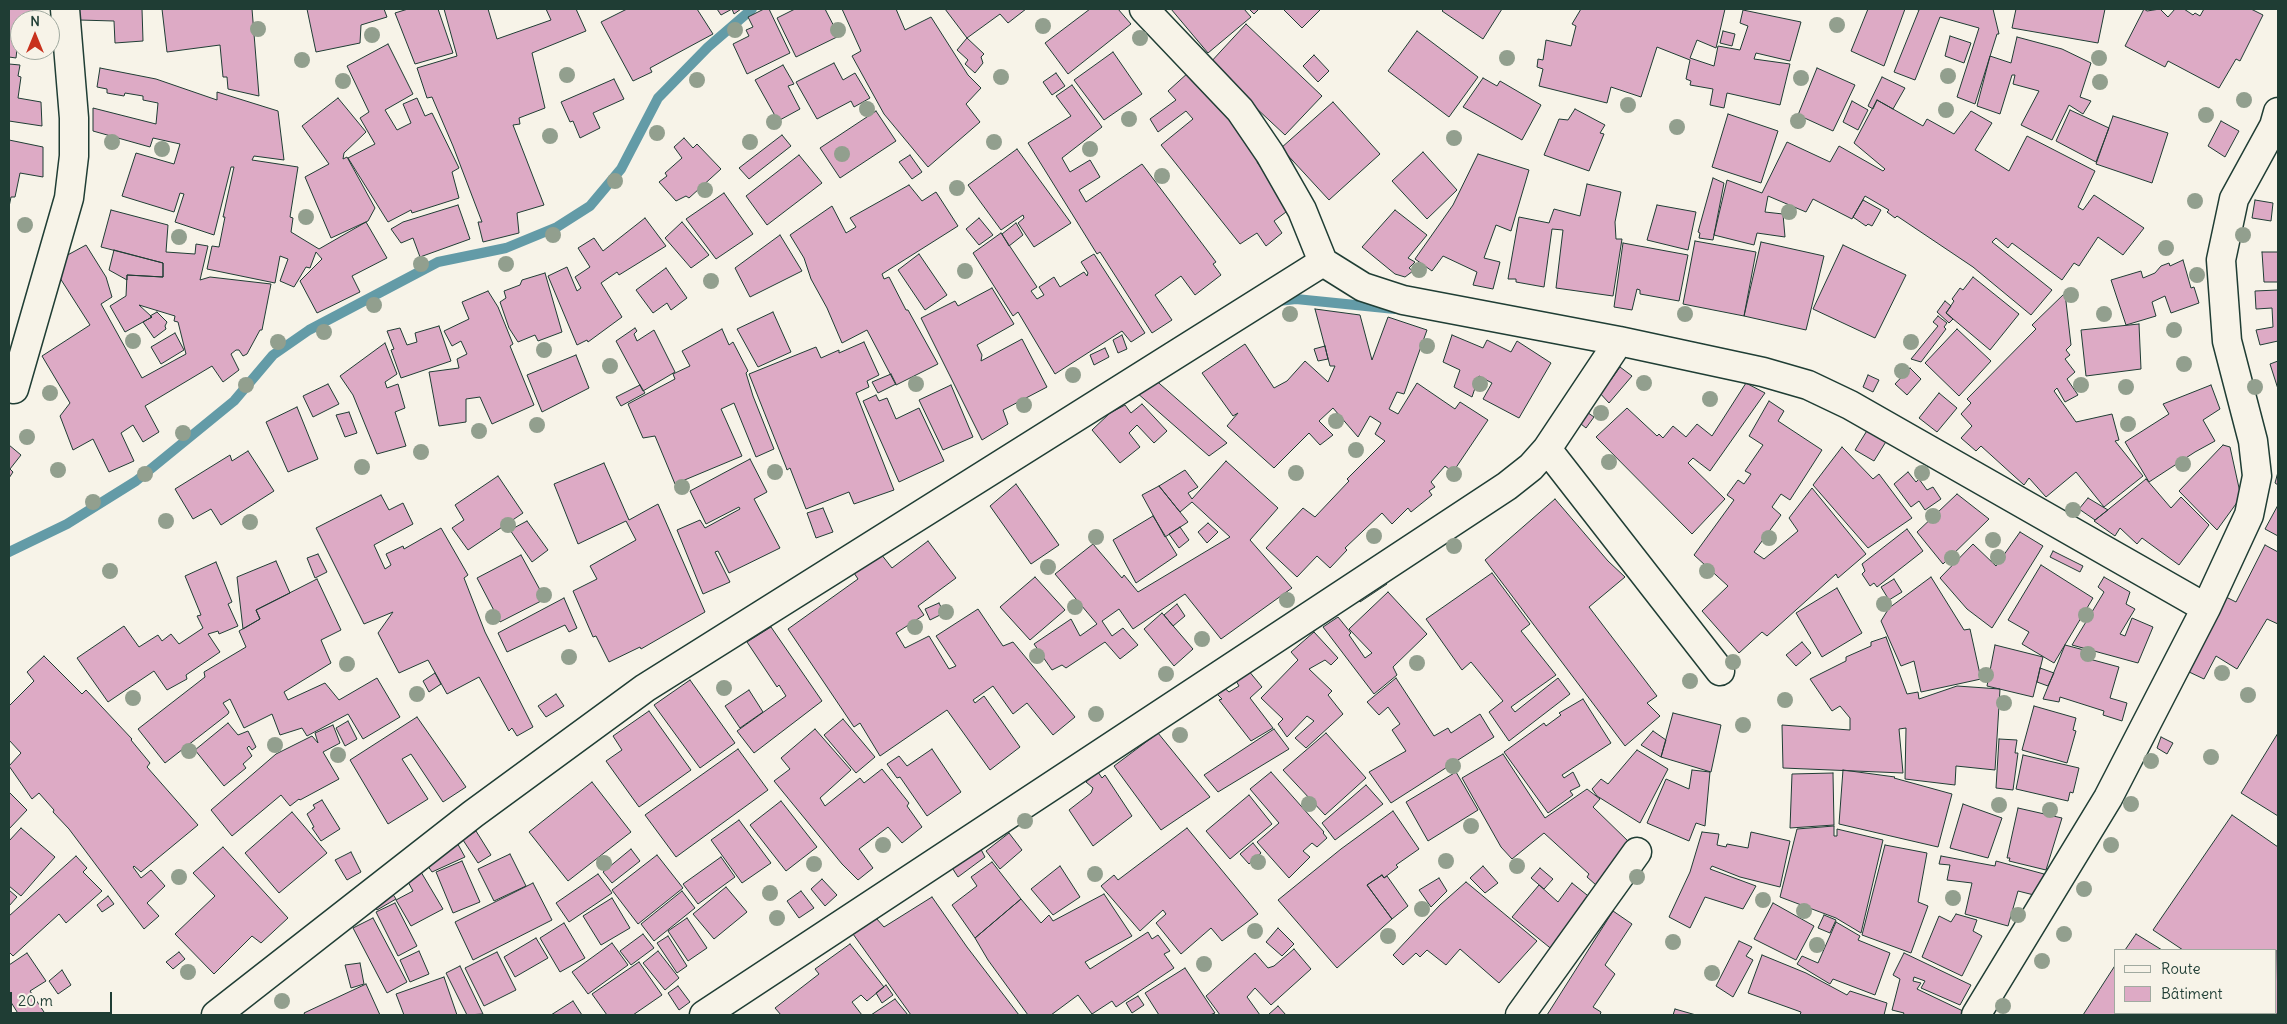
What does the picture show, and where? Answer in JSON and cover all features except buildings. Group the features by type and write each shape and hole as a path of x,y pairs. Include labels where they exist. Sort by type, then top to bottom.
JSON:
{"street":[{"path":"14,389 69,198 74,156 74,118 65,9"},
{"path":"1144,9 1240,110 1270,154 1302,210 1323,262 1363,287 1403,300 1619,341 1763,372 1808,386 1850,405 2206,608"},
{"path":"1976,1015 2108,798 2206,608 2249,515 2257,476 2253,441 2227,341 2221,260 2234,199 2274,126 2278,112"},
{"path":"216,1015 473,814 645,688 1323,262"},
{"path":"704,1015 1507,486 1531,467 1547,449 1619,341"},
{"path":"1547,449 1720,671"},
{"path":"1520,1015 1637,852"}],"waterway":[{"path":"9,552 67,524 136,481 234,401 273,355 309,330 438,262 506,248 557,227 590,206 621,169 658,98 708,47 752,9"},
{"path":"1278,301 1296,299 1395,309"}]}
